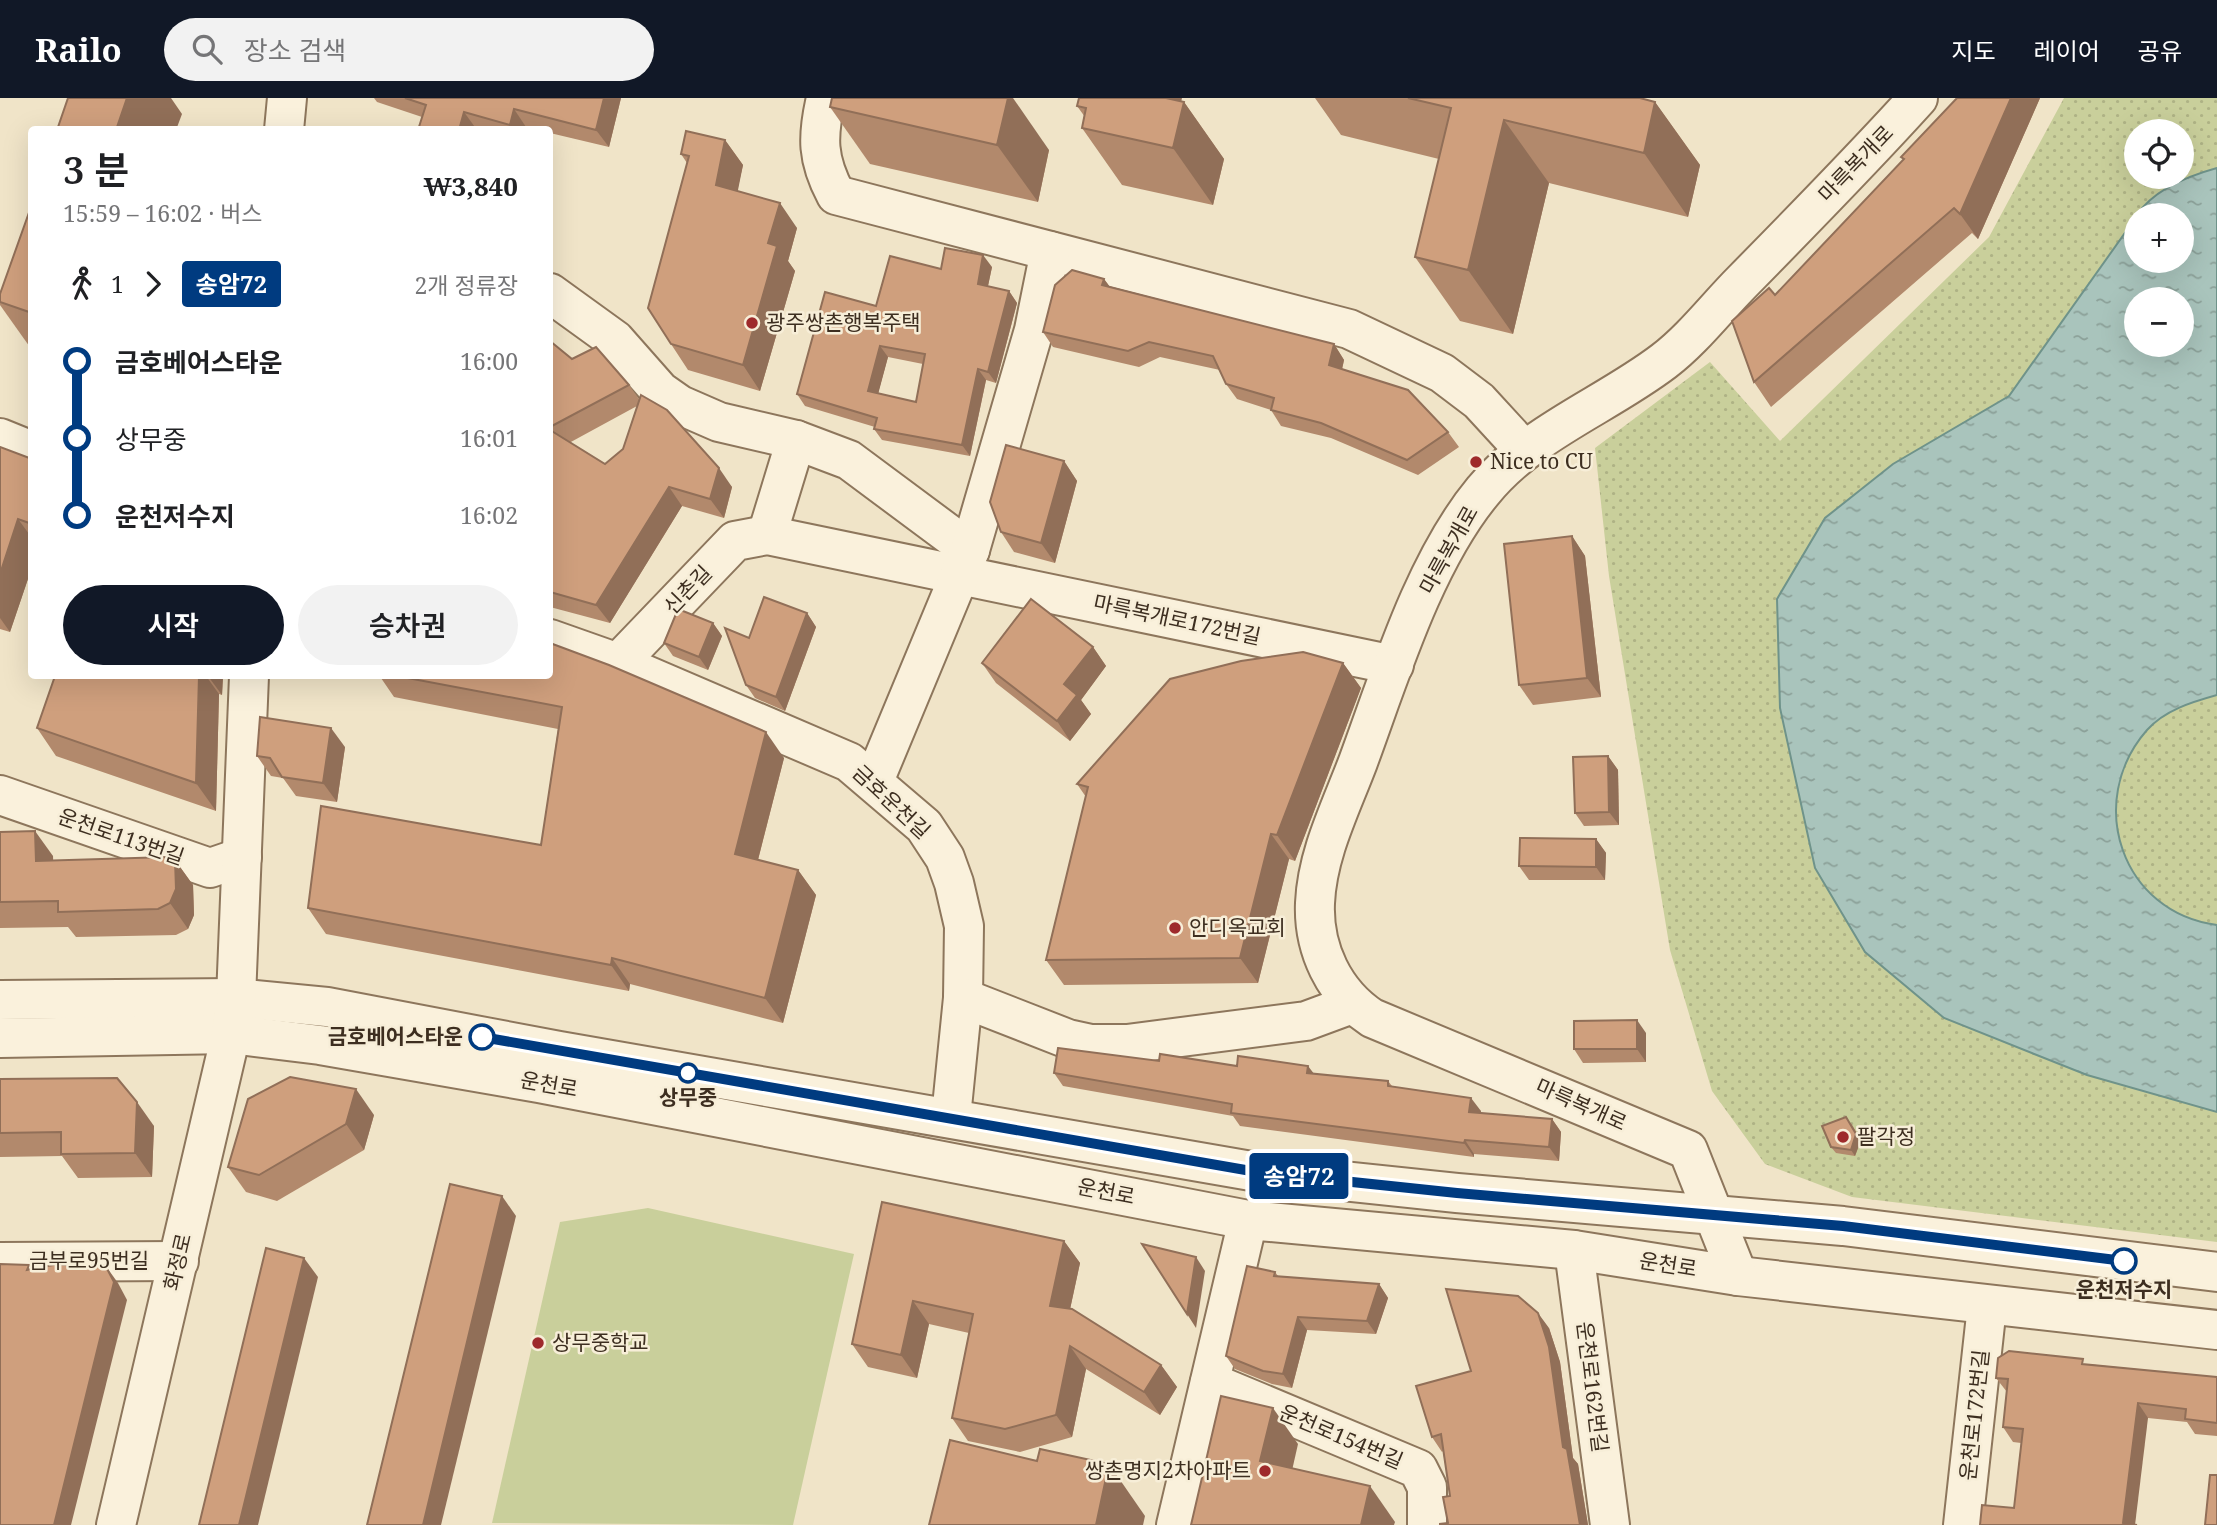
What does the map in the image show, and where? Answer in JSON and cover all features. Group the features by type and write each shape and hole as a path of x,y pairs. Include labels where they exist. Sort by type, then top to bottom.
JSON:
{"street":[{"path":"284,126 287,98"},
{"path":"826,98 820,147 823,170 836,195 1349,329 1442,373 1479,401 1524,450"},
{"name":"마륵복개로","path":"1738,1276 1688,1150 1372,1018 1352,1004 1328,970 1322,953 1315,902 1321,862 1394,665 1432,575 1456,528 1484,490 1524,450 1666,360 1917,98"},
{"path":"874,781 965,562 1034,330 1050,251"},
{"path":"553,295 615,340 660,391 680,405 719,422 796,440 849,460 965,562"},
{"path":"0,438 28,449"},
{"path":"767,535 796,440"},
{"name":"마륵복개로172번길","path":"767,535 965,562 1394,665"},
{"name":"신촌길","path":"618,663 735,541 767,535"},
{"name":"금호운천길","path":"553,640 618,663 820,747 849,762 924,826 945,858 964,926 964,998 951,1117"},
{"path":"234,1016 249,679"},
{"name":"운천로113번길","path":"0,794 210,869 242,857"},
{"path":"964,998 1050,1034 1103,1044 1180,1039 1306,1021 1352,1004"},
{"name":"운천로","path":"0,1000 234,1016 320,1045 539,1083 1248,1220 1574,1250 1738,1276 2217,1330"},
{"name":"운천로","path":"0,1038 327,1007 559,1051 1257,1172 1843,1226 2217,1272"},
{"name":"화정로","path":"116,1525 234,1016"},
{"path":"1176,1525 1248,1220"},
{"name":"운천로162번길","path":"1574,1250 1610,1525"},
{"name":"금부로95번길","path":"0,1262 179,1261"},
{"name":"운천로172번길","path":"1963,1525 1987,1306"},
{"name":"운천로154번길","path":"1210,1382 1418,1469 1427,1487 1427,1525"}],"green space":[{"path":"2064,98 2217,98 2217,1242 1852,1197 1765,1164 1712,1091 1670,950 1609,576 1595,448 1710,362 1780,441 1989,237"},
{"path":"648,1208 854,1254 793,1525 492,1523 560,1222"}],"water":[{"path":"2217,168 2217,695 2170,712 2147,730 2128,759 2118,789 2116,820 2123,850 2136,877 2157,900 2184,916 2217,925 2217,1112 2087,1075 1944,1018 1865,952 1815,868 1780,708 1777,599 1825,518 1893,464 2009,396 2124,234 2124,273 2194,273 2194,203 2147,203 2166,189 2194,189 2194,176"}],"building":[{"path":"68,98 127,98 117,126 58,126"},
{"path":"405,98 604,98 596,130 514,109 510,125 464,112 460,126 419,126 426,105"},
{"path":"832,98 1008,98 997,145 830,107"},
{"path":"1079,98 1166,98 1184,102 1173,148 1082,128 1086,108 1077,106"},
{"path":"1408,98 1640,98 1655,102 1644,153 1504,120 1468,270 1415,257 1451,108"},
{"path":"1957,98 2011,98 1960,214 1954,208 1754,382 1732,321 1769,288 1775,295 1904,159 1901,157"},
{"path":"686,131 725,140 716,185 780,203 768,243 777,246 743,365 671,344 648,308 689,156 681,154"},
{"path":"28,215 28,312 0,302 0,294"},
{"path":"945,248 983,255 978,284 1009,291 988,372 978,369 962,445 874,429 877,418 797,394 825,292 876,306 890,256 941,269","holes":["880,346 925,354 916,402 868,391"]},
{"path":"1072,270 1104,279 1102,285 1334,344 1329,365 1408,390 1448,432 1407,460 1321,423 1271,410 1274,398 1226,384 1213,356 1149,342 1128,351 1043,332 1055,285"},
{"path":"553,343 572,359 596,347 629,385 553,425"},
{"path":"641,395 667,410 719,468 710,499 669,487 596,605 553,593 553,432 605,464 623,449"},
{"path":"1006,445 1064,461 1041,543 1001,532 990,502"},
{"path":"0,447 28,458 28,523 18,519 0,574"},
{"path":"1572,536 1587,678 1519,685 1504,544"},
{"path":"764,597 807,613 776,697 746,685 725,628 749,638"},
{"path":"1031,599 1093,647 1064,684 1077,695 1057,721 982,663"},
{"path":"678,609 713,623 699,657 664,643"},
{"path":"553,644 766,732 735,854 798,870 765,998 612,958 611,965 308,908 321,806 541,845 562,707 413,679 553,679"},
{"path":"1303,652 1343,663 1277,835 1271,834 1240,958 1046,960 1088,787 1077,784 1170,679 1241,661"},
{"path":"54,679 199,679 196,783 37,728"},
{"path":"260,717 331,728 323,783 282,777 270,758 257,756"},
{"path":"1608,756 1609,812 1575,813 1573,757"},
{"path":"35,831 36,861 168,857 175,860 176,889 170,903 158,909 58,912 58,901 0,902 0,832"},
{"path":"1520,838 1596,839 1596,867 1519,866"},
{"path":"1637,1020 1637,1049 1574,1049 1574,1021"},
{"path":"1058,1048 1159,1061 1160,1054 1237,1066 1238,1056 1308,1066 1307,1073 1388,1081 1388,1086 1471,1098 1469,1112 1552,1119 1549,1147 1465,1140 1464,1143 1231,1113 1232,1104 1054,1073"},
{"path":"290,1077 356,1089 346,1124 259,1175 228,1167 248,1099"},
{"path":"117,1078 137,1102 135,1153 61,1154 61,1132 0,1133 0,1079"},
{"name":"팔각정","path":"1846,1117 1856,1134 1851,1150 1831,1147 1822,1126"},
{"name":"상무중학교","path":"450,1184 502,1196 423,1525 367,1525"},
{"path":"882,1202 1064,1241 1050,1306 1072,1309 1161,1365 1144,1392 1070,1346 1056,1415 1005,1429 952,1418 973,1314 913,1301 901,1355 852,1344"},
{"path":"1142,1244 1196,1257 1187,1314"},
{"path":"266,1248 304,1258 239,1525 199,1525"},
{"path":"0,1264 29,1265 27,1270 53,1265 105,1265 114,1282 54,1525 0,1525"},
{"path":"1247,1266 1275,1272 1274,1276 1379,1284 1367,1321 1298,1317 1283,1374 1263,1371 1226,1356"},
{"path":"1446,1289 1518,1296 1538,1313 1549,1347 1563,1447 1567,1449 1580,1525 1440,1525 1448,1523 1443,1497 1450,1496 1441,1434 1432,1437 1416,1386 1471,1371"},
{"path":"2009,1351 2083,1359 2082,1364 2217,1377 2217,1423 2185,1419 2186,1409 2138,1403 2123,1523 2137,1525 1980,1525 1982,1505 2014,1508 2023,1429 2003,1427 2008,1379 1996,1378 1998,1358"},
{"path":"1221,1396 1273,1408 1260,1461 1370,1486 1361,1525 1191,1525"},
{"path":"950,1440 1037,1461 1040,1449 1109,1464 1096,1525 929,1525"},
{"path":"2210,1475 2217,1475 2217,1525 2205,1525"}],"bus line":[{"name":"송암72","path":"482,1037 1257,1172 1457,1193 1843,1226 2124,1261"}],"place":[{"name":"광주쌍촌행복주택","path":"752,323"},
{"name":"Nice to CU","path":"1476,462"},
{"name":"안디옥교회","path":"1175,928"},
{"name":"금호베어스타운","path":"482,1037"},
{"name":"상무중","path":"688,1073"},
{"name":"팔각정","path":"1843,1137"},
{"name":"운천저수지","path":"2124,1261"},
{"name":"상무중학교","path":"538,1343"},
{"name":"쌍촌명지2차아파트","path":"1265,1471"}]}
